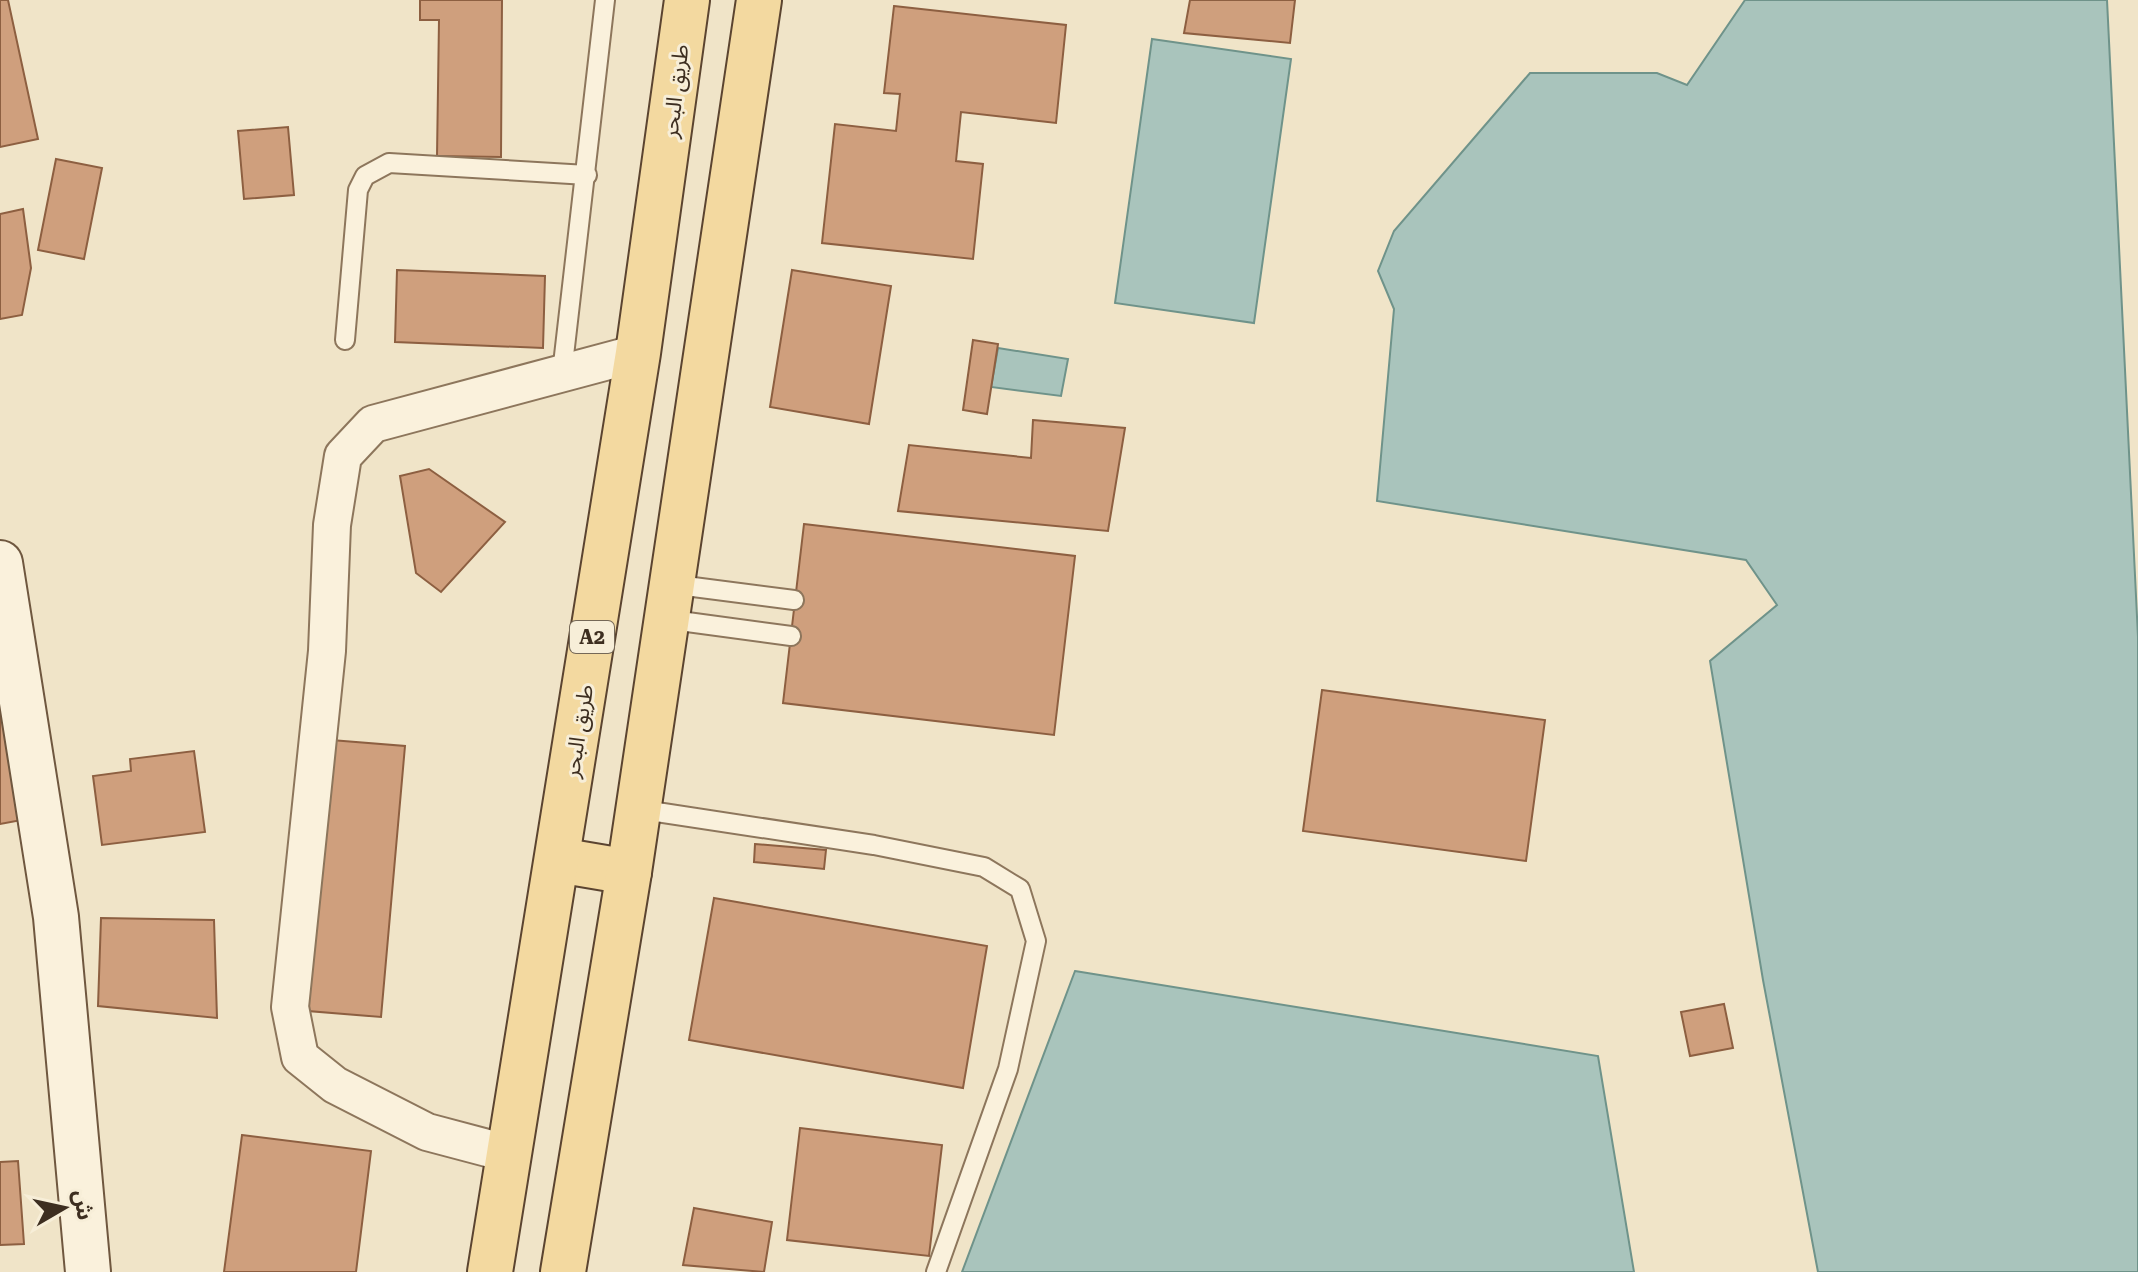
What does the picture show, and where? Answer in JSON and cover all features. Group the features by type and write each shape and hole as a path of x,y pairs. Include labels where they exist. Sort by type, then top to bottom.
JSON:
{"main road":[{"name":"طريق البحر","path":"490,1272 638,353 687,0"},
{"path":"563,1272 629,872 759,0"},
{"path":"0,563 56,917 88,1272"},
{"path":"581,709 649,723"},
{"path":"558,860 629,872"}],"street":[{"path":"510,1154 427,1132 335,1085 300,1057 290,1007 327,651 332,525 343,456 373,424 638,353"}],"lane":[{"path":"562,373 605,0"},
{"path":"345,340 358,190 365,176 389,163 419,162 587,175"},
{"path":"668,602 794,600"},
{"path":"668,602 791,636"},
{"path":"637,809 874,845 984,867 1020,889 1036,941 1008,1069 936,1272"}],"water":[{"path":"1745,0 2107,0 2138,637 2138,1272 1818,1272 1763,980 1710,661 1777,605 1746,560 1377,501 1394,309 1378,271 1394,231 1530,73 1657,73 1687,85"},
{"path":"1152,39 1291,59 1254,323 1115,303"},
{"path":"998,348 1068,359 1061,396 991,387"},
{"path":"1075,971 1598,1056 1634,1272 962,1272"}],"building":[{"path":"0,0 8,0 38,139 0,147"},
{"path":"420,0 502,0 501,157 437,156 439,20 420,20"},
{"path":"1190,0 1295,0 1290,43 1184,33"},
{"path":"894,6 1066,25 1056,123 961,112 956,161 983,164 973,259 822,243 835,124 896,131 900,94 884,93"},
{"path":"288,127 294,195 244,199 238,131"},
{"path":"56,159 102,168 84,259 38,250"},
{"path":"23,209 31,268 22,315 0,319 0,214"},
{"path":"397,270 545,276 543,348 395,342"},
{"path":"792,270 891,286 869,424 770,407"},
{"path":"973,340 998,344 987,414 963,410"},
{"path":"1033,420 1125,428 1108,531 898,511 909,445 1031,458"},
{"path":"429,469 505,522 441,592 416,573 400,476"},
{"path":"804,524 1075,556 1054,735 783,703"},
{"path":"1322,690 1545,720 1526,861 1303,831"},
{"path":"7,714 27,819 0,824 0,716"},
{"path":"331,740 405,746 381,1017 308,1011"},
{"path":"194,751 205,832 102,845 93,776 131,771 130,759"},
{"path":"755,844 826,850 824,869 754,862"},
{"path":"714,898 987,946 963,1088 689,1040"},
{"path":"101,918 214,920 217,1018 98,1006"},
{"path":"1724,1004 1733,1048 1690,1056 1681,1012"},
{"path":"800,1128 942,1145 929,1256 787,1240"},
{"path":"242,1135 371,1151 356,1272 224,1272"},
{"path":"18,1161 24,1244 0,1245 0,1162"},
{"path":"694,1208 772,1222 764,1272 683,1265"}]}
